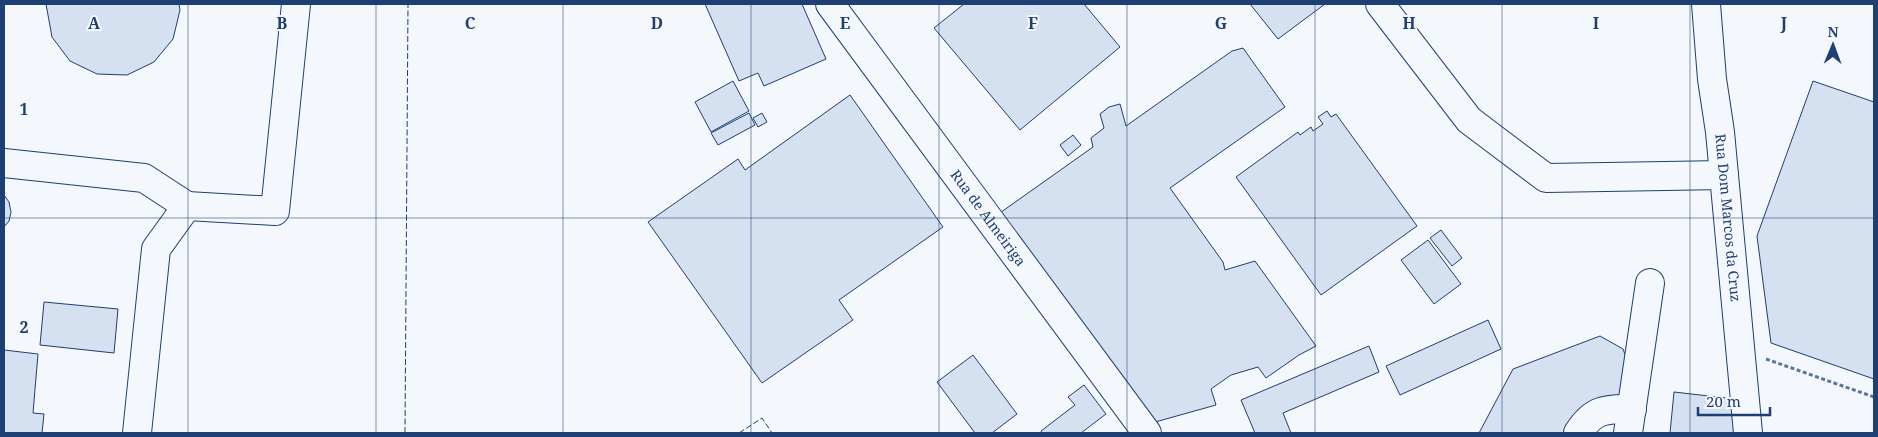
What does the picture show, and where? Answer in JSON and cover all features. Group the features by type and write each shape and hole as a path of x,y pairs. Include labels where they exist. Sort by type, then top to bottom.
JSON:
{"street":[{"path":"4,163 144,178 187,206 275,211 296,4"},
{"name":"Rua de Almeiriga","path":"830,4 1147,433"},
{"path":"1380,4 1469,120 1546,178 1724,176"},
{"name":"Rua Dom Marcos da Cruz","path":"1706,4 1748,433"},
{"path":"138,433 156,249 187,206"},
{"path":"1578,433 1587,418 1599,412 1630,421 1650,283"}],"path":[{"path":"1740,350 1874,397"}],"building":[{"path":"46,4 179,4 180,10 173,39 154,62 127,75 97,74 70,61 52,37"},
{"path":"705,4 802,4 826,59 764,86 758,73 739,81"},
{"path":"964,4 1084,4 1120,47 1020,130 934,28"},
{"path":"1250,4 1325,4 1278,39"},
{"path":"1243,48 1285,107 1170,188 1223,262 1225,270 1255,261 1316,346 1299,355 1266,378 1258,367 1231,375 1211,389 1216,405 1148,424 997,215 1093,147 1091,138 1104,128 1100,114 1109,107 1120,104 1126,126 1232,51"},
{"path":"733,81 749,111 711,132 695,102"},
{"path":"1813,81 1874,102 1874,379 1771,343 1757,236"},
{"path":"850,95 943,227 839,300 853,320 762,383 648,222 738,159 745,170"},
{"path":"1327,111 1331,117 1336,114 1417,226 1321,295 1236,177 1298,132 1300,135 1311,127 1313,131 1323,124 1318,117"},
{"path":"749,113 755,125 718,145 711,133"},
{"path":"762,113 767,122 758,127 753,118"},
{"path":"1073,135 1081,145 1068,156 1060,145"},
{"path":"4,195 9,202 11,212 9,221 4,227"},
{"path":"1441,230 1462,258 1452,266 1430,238"},
{"path":"1428,240 1461,284 1434,304 1401,260"},
{"path":"44,302 118,309 114,353 40,345"},
{"path":"1488,320 1501,349 1400,395 1386,366"},
{"path":"1600,336 1623,349 1638,388 1571,433 1479,433 1513,369"},
{"path":"1369,346 1379,372 1283,413 1291,433 1255,433 1241,400"},
{"path":"4,350 38,354 33,413 44,414 42,433 4,433"},
{"path":"973,355 1017,414 992,433 975,433 937,382"},
{"path":"1084,385 1106,414 1081,433 1042,433 1041,431 1075,405 1068,397"},
{"path":"1674,392 1744,400 1740,433 1670,433"}],"fence":[{"path":"405,433 408,4"},
{"path":"739,433 762,418 772,433"}]}
